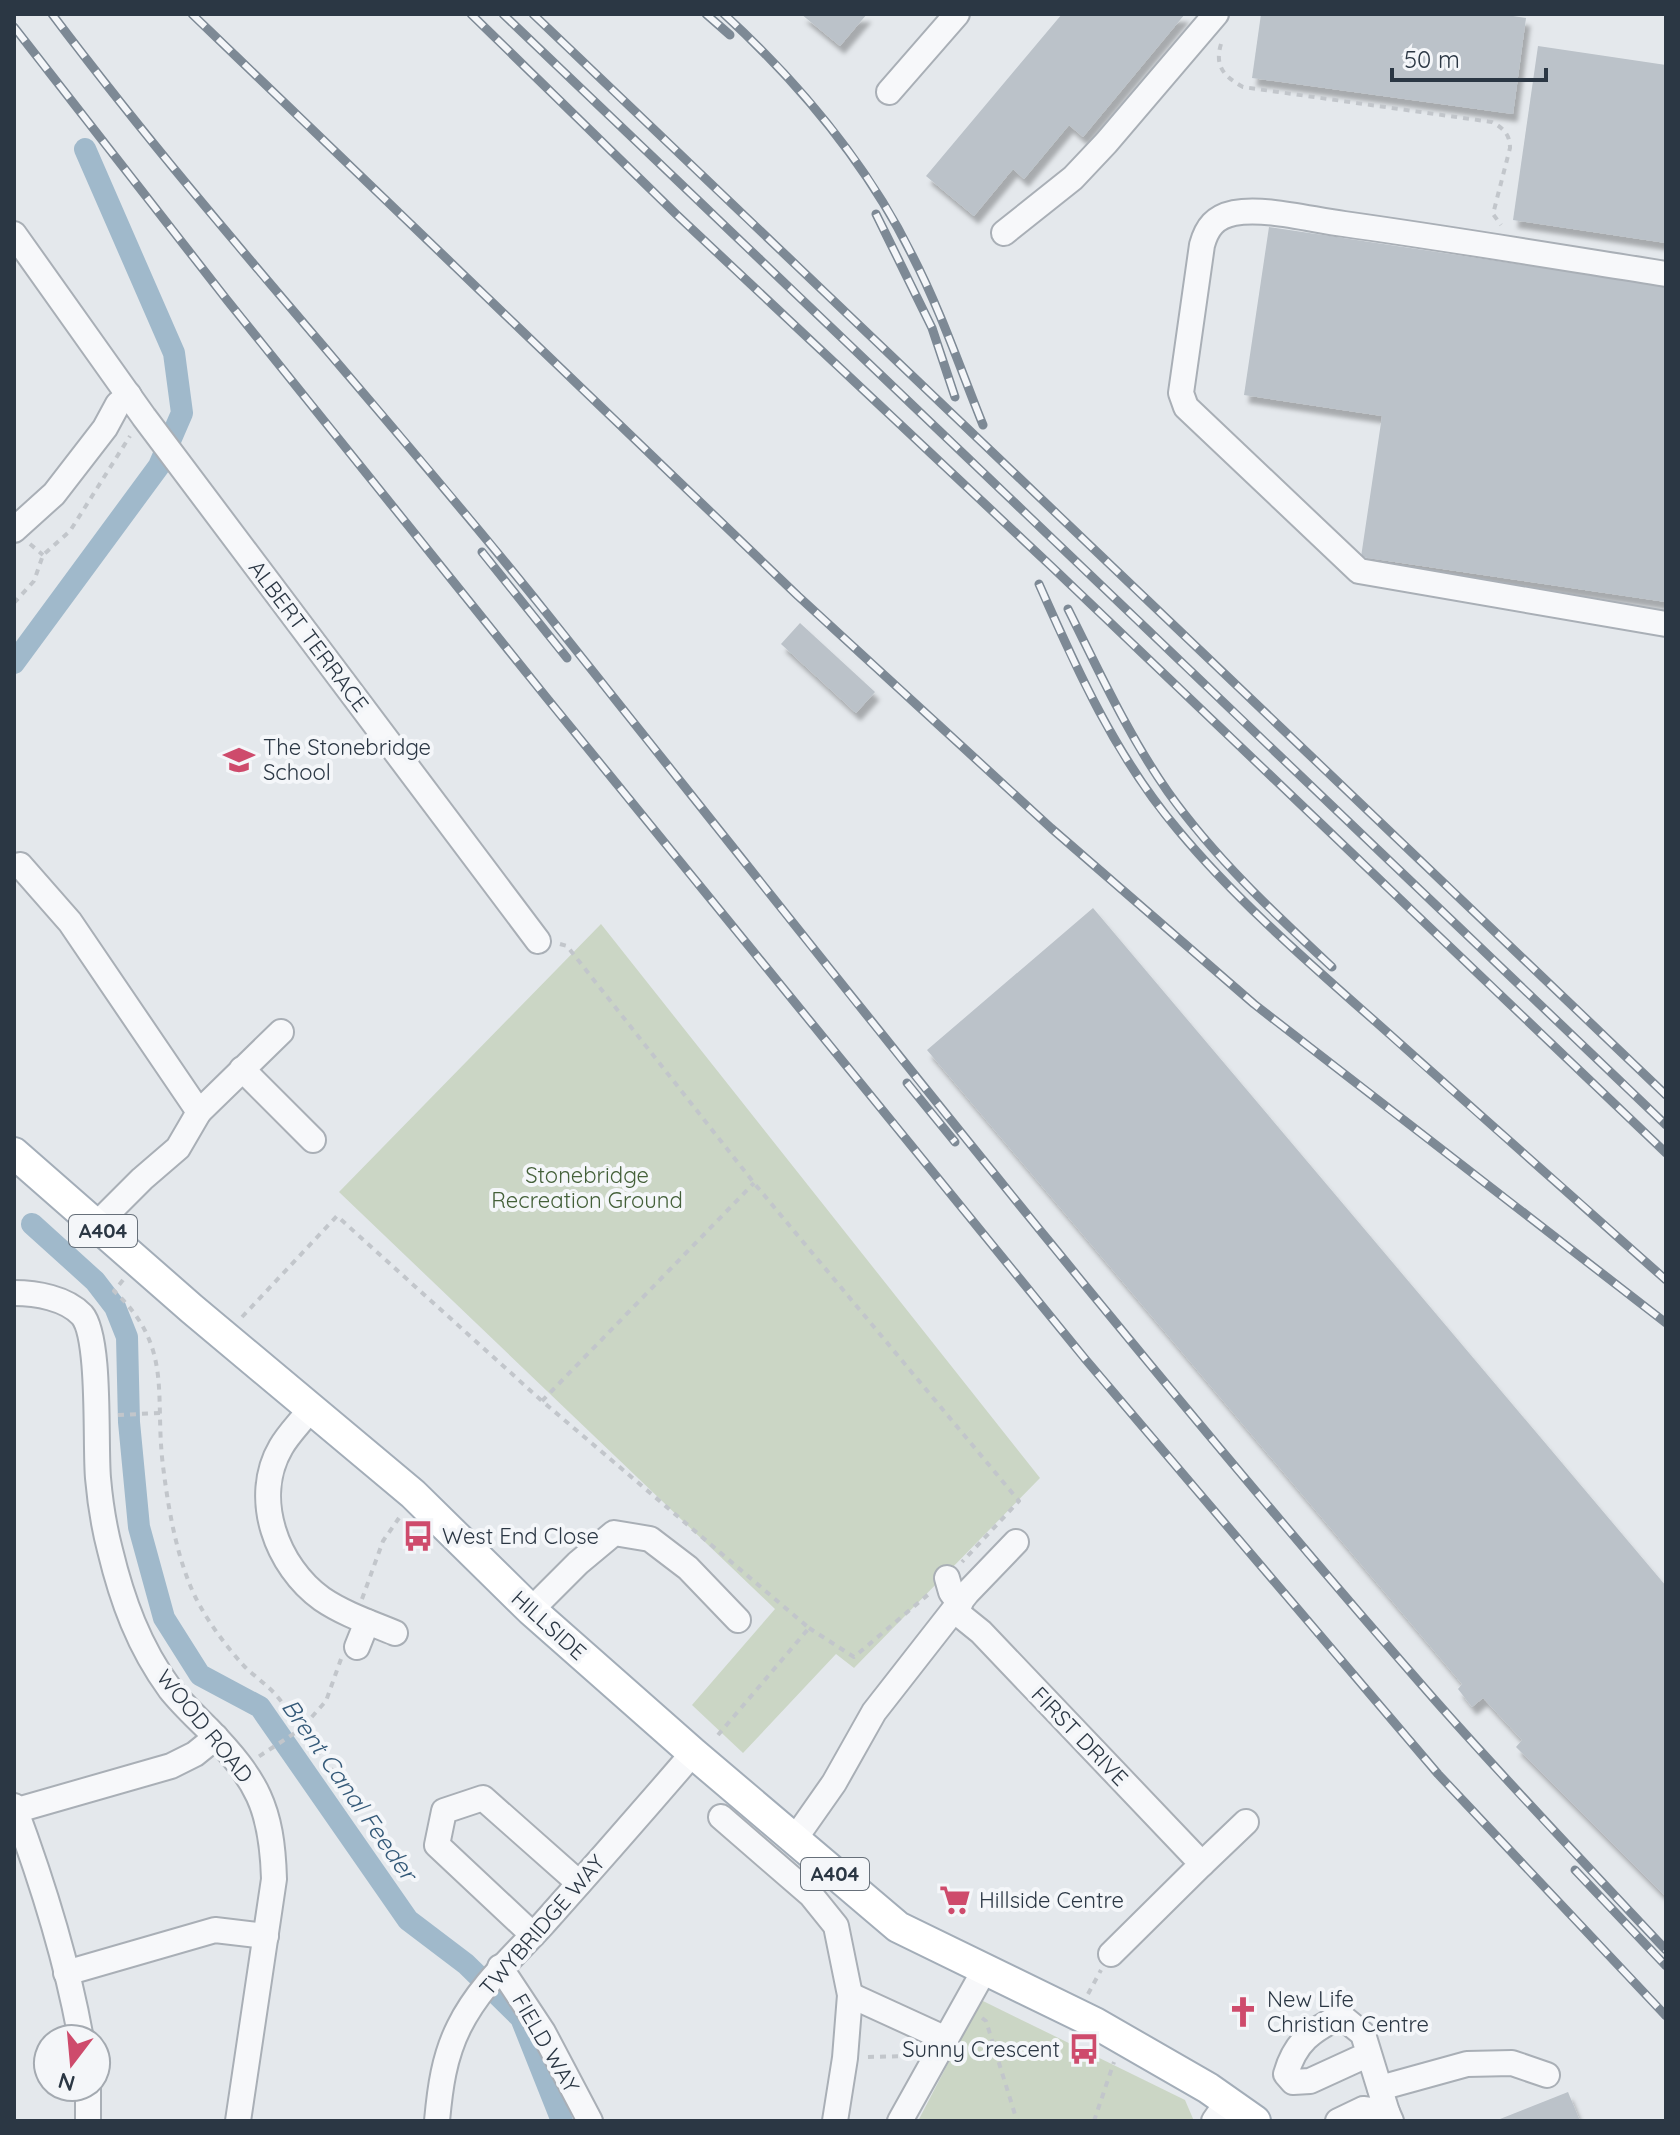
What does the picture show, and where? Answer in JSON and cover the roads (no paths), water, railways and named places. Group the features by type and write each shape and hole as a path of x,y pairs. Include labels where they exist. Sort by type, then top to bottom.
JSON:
{"main road":[{"name":"HILLSIDE","path":"14,1153 413,1494 531,1610 898,1927 1049,1998 1120,2050 1221,2111"},
{"name":"A404","path":"1221,2111 1255,2121"}],"street":[{"path":"889,92 957,14"},
{"path":"1004,233 1073,178 1221,24"},
{"path":"1666,274 1356,226 1257,212 1236,212 1213,222 1202,245 1181,393 1186,407 1359,571 1666,624"},
{"name":"ALBERT TERRACE","path":"14,234 167,448 538,941"},
{"path":"14,530 54,494 105,428 118,404 129,395"},
{"path":"20,865 70,922 199,1112"},
{"path":"96,1225 178,1148 199,1112 281,1032"},
{"path":"242,1069 313,1140"},
{"name":"WOOD ROAD","path":"14,1293 42,1296 64,1303 83,1316 92,1341 98,1478 109,1547 126,1608 146,1652 171,1691 247,1773 263,1803 270,1828 274,1879 238,2121"},
{"path":"311,1408 281,1447 273,1466 269,1499 272,1530 292,1572 322,1599 395,1633"},
{"path":"531,1610 578,1563 614,1533 650,1539 688,1568 738,1620"},
{"path":"794,1840 834,1783 874,1712 967,1593 1016,1542"},
{"path":"947,1578 957,1607"},
{"name":"FIRST DRIVE","path":"957,1607 1202,1864"},
{"path":"357,1647 364,1621"},
{"path":"77,2023 57,1935 15,1809 171,1766 195,1754 216,1737"},
{"name":"TWYBRIDGE WAY","path":"437,2121 441,2076 460,2026 492,1979 693,1753"},
{"path":"533,1935 437,1845 444,1811 483,1798 579,1883"},
{"path":"721,1817 811,1895 836,1926 850,1995 845,2058 835,2121"},
{"path":"1111,1954 1246,1822"},
{"path":"66,1973 215,1930 266,1936"},
{"path":"900,2121 985,1969"},
{"name":"FIELD WAY","path":"492,1979 543,2032 590,2121"},
{"path":"850,1995 942,2047"},
{"path":"1369,2054 1389,2117"},
{"path":"1380,2088 1467,2064 1512,2063 1547,2075"},
{"path":"1338,2121 1363,2109 1389,2117"}],"waterway":[{"name":"Brent Canal Feeder","path":"14,663 159,466 182,413 174,353 85,149"},
{"name":"Brent Canal Feeder","path":"32,1224 95,1281 115,1307 127,1337 129,1422 139,1527 164,1618 200,1675 260,1707 408,1920 466,1964 521,2018 562,2121"}],"railway":[{"path":"52,14 233,240 483,535 983,1159 1206,1431 1434,1699 1666,1950"},
{"path":"192,14 798,596 1051,828 1254,1004 1666,1323"},
{"path":"471,14 677,215 1052,567 1666,1153"},
{"path":"503,14 1666,1125"},
{"path":"533,14 1666,1095"},
{"path":"706,14 730,35"},
{"path":"724,14 805,96 874,188 922,275 983,425"},
{"path":"14,27 227,300 546,697 1086,1360 1438,1774 1666,2016"},
{"path":"876,214 932,328 955,397"},
{"path":"482,552 567,658"},
{"path":"1039,584 1083,680 1117,743 1156,802 1201,856 1299,954 1666,1280"},
{"path":"1068,609 1127,725 1168,792 1225,862 1332,967"},
{"path":"907,1083 955,1142"},
{"path":"1575,1870 1666,1966"}],"place":[{"name":"The Stonebridge School","path":"239,760"},
{"name":"West End Close","path":"418,1536"},
{"name":"Hillside Centre","path":"955,1900"},
{"name":"New Life Christian Centre","path":"1243,2012"},
{"name":"Sunny Crescent","path":"1084,2049"}],"park label":[{"name":"Stonebridge Recreation Ground","path":"587,1188"}]}
